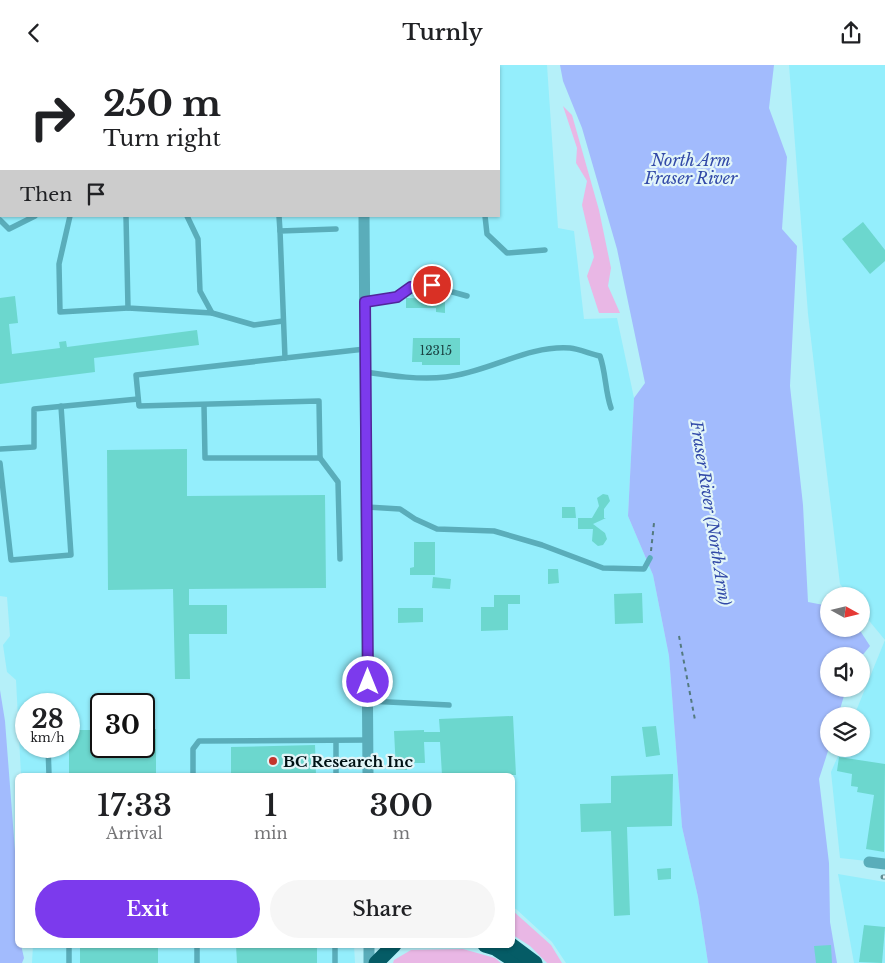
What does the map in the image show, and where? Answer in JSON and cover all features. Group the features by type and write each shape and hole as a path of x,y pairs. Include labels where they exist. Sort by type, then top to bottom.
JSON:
{"highway":[{"path":"376,963 391,948"},
{"path":"492,948 518,963"},
{"path":"515,948 535,963"}],"street":[{"path":"364,217 368,773"},
{"path":"869,862 885,864"},
{"path":"369,948 369,963"}],"lane":[{"path":"0,220 9,229 33,217"},
{"path":"70,217 59,264 60,312 128,308 212,313 254,325 283,321"},
{"path":"126,217 128,308"},
{"path":"187,217 198,239 200,291 212,313"},
{"path":"279,217 285,358"},
{"path":"485,217 487,234 507,253 545,250"},
{"path":"280,231 336,229"},
{"path":"365,302 397,297 411,287 432,285 467,296"},
{"path":"365,372 412,377 446,377 477,371 531,352 571,348 600,356 604,366 606,394 611,408"},
{"path":"340,559 338,482 320,458 319,401 139,406 136,375 365,349"},
{"path":"0,449 34,447 34,409 138,399"},
{"path":"204,405 205,458 320,458"},
{"path":"0,463 11,560 71,555 62,406"},
{"path":"366,507 400,509 415,519 437,529 494,531 542,545 604,568 644,569 650,558"},
{"path":"368,701 449,705"},
{"path":"193,773 192,749 199,741 368,740"},
{"path":"336,741 336,773"},
{"path":"48,758 48,773"},
{"path":"69,948 69,963"},
{"path":"196,948 197,963"},
{"path":"335,948 335,963"}],"path":[{"path":"650,558 654,523"},
{"path":"679,635 694,720"}],"shaded area":[{"path":"500,65 547,65 558,228 574,231 584,319 617,318 634,398 628,516 653,575 669,656 682,827 698,897 708,963 566,963 552,942 515,909 515,773 21,773 20,758 80,758 80,693 17,693 16,680 7,672 3,645 10,636 7,597 0,596 0,217 500,217"},
{"path":"789,65 885,65 885,640 870,622 870,587 842,587 840,584 808,314"},
{"path":"563,106 572,115 599,210 611,268 608,286 620,313 599,313 587,276 594,257 582,205 587,181 576,163 577,148"},
{"path":"885,640 885,863 840,858 831,772 838,757 870,757 870,707 858,707 862,697 870,697 870,677"},
{"path":"838,874 885,882 885,963 854,963"},
{"path":"515,913 551,945 562,963 547,963 530,946 515,936"},
{"path":"33,948 354,948 355,963 32,963"},
{"path":"463,949 495,958 501,963 393,963 394,960 411,950"}],"water":[{"name":"North Arm Fraser River","path":"560,65 774,65 769,108 787,157 782,229 797,246 790,386 803,505 808,602 820,604 820,637 864,637 870,646 820,647 820,697 844,697 841,707 820,707 820,757 826,757 819,779 829,863 830,922 837,963 708,963 698,897 682,827 669,656 653,575 628,516 634,398 645,383 617,249 582,128 563,81"},
{"path":"0,690 5,721 15,851 15,948 22,948 24,958 22,963 0,963"}],"building":[{"path":"863,222 885,250 885,261 870,274 842,239"},
{"path":"15,296 18,323 9,324 12,354 60,348 59,342 66,341 67,347 197,330 199,345 94,358 95,372 0,384 0,298"},
{"path":"406,298 445,299 445,313 436,312 436,308 406,308"},
{"path":"413,338 460,338 460,365 422,365 422,362 412,362"},
{"path":"187,449 187,496 325,495 326,588 189,589 189,605 227,605 227,634 189,634 190,679 175,679 173,589 108,590 107,450"},
{"path":"603,494 608,495 610,501 604,509 604,518 606,518 593,524 605,533 607,539 603,545 598,546 592,541 593,529 578,529 578,518 592,518 599,506 597,498"},
{"path":"562,507 575,507 576,518 562,518"},
{"path":"414,542 435,542 435,575 410,575 410,568 414,567"},
{"path":"548,569 558,569 559,583 548,584"},
{"path":"433,577 451,579 450,589 432,588"},
{"path":"642,593 643,623 615,624 614,594"},
{"path":"494,595 520,595 520,604 508,604 508,630 481,631 481,607 494,607"},
{"path":"398,608 423,608 423,622 398,623"},
{"path":"513,716 516,775 515,773 442,773 440,742 424,742 425,763 407,763 407,770 396,770 394,731 424,730 424,732 440,732 439,719"},
{"path":"656,726 660,755 646,757 642,727"},
{"path":"156,729 156,773 69,773 69,758 80,758 80,730 90,730 90,758 155,758"},
{"name":"BC Research Inc","path":"315,745 316,773 231,773 231,747"},
{"path":"839,757 885,764 884,852 866,849 874,795 857,792 858,787 851,786 852,774 837,771"},
{"path":"673,774 672,826 627,827 630,915 614,916 611,831 581,832 580,804 611,803 611,776"},
{"path":"671,868 671,879 658,880 657,869"},
{"path":"864,925 885,927 882,963 859,962"},
{"path":"831,945 832,963 816,963 814,946"},
{"path":"80,948 158,948 158,963 80,963"},
{"path":"236,948 317,948 317,963 237,963"}],"place":[{"name":"BC Research Inc","path":"273,761"}],"route":[{"path":"368,682 365,302 397,297 411,287 432,285"}],"water label":[{"name":"Fraser River (North Arm)","path":"711,513"}]}
